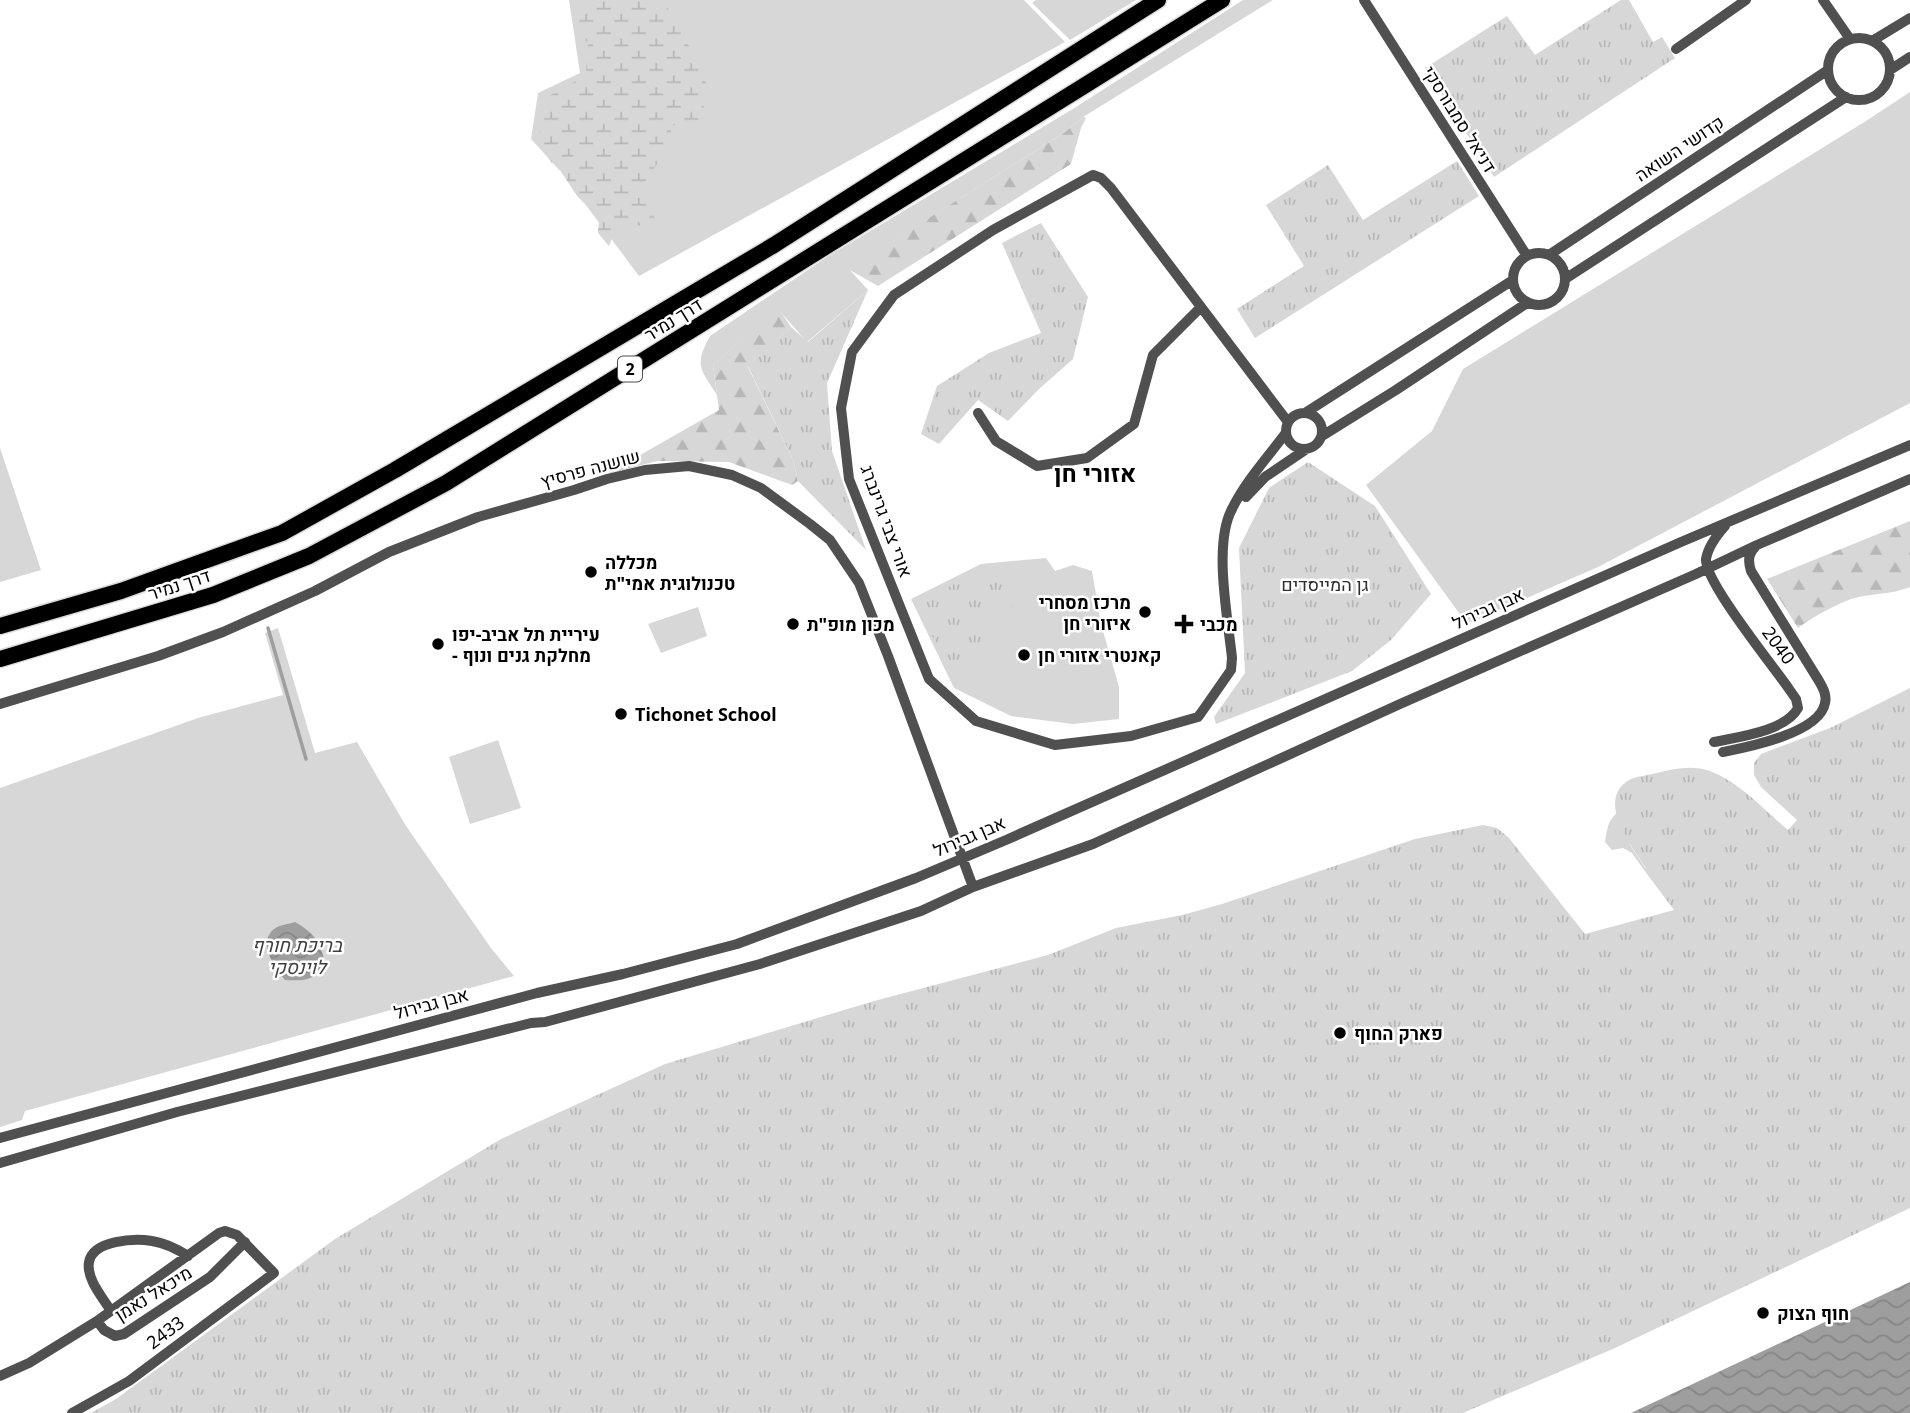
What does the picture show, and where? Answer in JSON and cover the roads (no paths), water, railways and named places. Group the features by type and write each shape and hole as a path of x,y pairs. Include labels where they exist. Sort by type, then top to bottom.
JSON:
{"highway":[{"name":"דרך נמיר","path":"0,626 121,591 282,533 395,470 774,245 1158,0"},
{"name":"דרך נמיר","path":"0,659 213,595 309,555 446,482 1222,0"}],"street":[{"name":"דניאל סמבורסקי","path":"1364,0 1527,256"},
{"path":"1676,49 1746,0"},
{"path":"1823,0 1850,40"},
{"path":"1872,41 1910,18"},
{"path":"1857,38 1872,41 1885,52 1890,69 1889,80 1876,96 1866,100 1846,97 1833,86 1828,70 1829,60 1841,44 1850,40 1857,38"},
{"path":"1890,69 1910,57"},
{"name":"קדושי השואה","path":"1549,255 1828,70"},
{"path":"1565,279 1846,97"},
{"name":"אורי צבי גרינברג","path":"1285,434 1230,510 1222,562 1231,670 1198,717 1130,736 1055,745 976,721 929,679 849,479 841,408 852,352 894,295 993,230 1093,175 1101,178 1111,188 1288,422"},
{"path":"1541,253 1549,255 1561,264 1565,279 1564,288 1553,302 1545,305 1528,303 1517,293 1513,280 1517,266 1527,256 1541,253"},
{"path":"1305,450 1290,444 1285,434 1288,422 1295,415 1305,413 1513,280"},
{"path":"1230,510 1265,477 1316,445 1322,436 1528,303"},
{"path":"978,413 996,441 1037,466 1087,458 1134,424 1153,355 1201,307"},
{"path":"1305,413 1319,421 1322,436"},
{"name":"אבן גבירול","path":"0,1138 537,993 737,944 916,878 1681,542 1910,446"},
{"name":"שושנה פרסיץ","path":"0,704 159,656 223,632 315,591 389,552 478,517 607,479 645,470 689,466 732,475 761,488 830,540 859,583 973,887"},
{"path":"0,1163 177,1112 531,1023 545,1022 760,964 921,911 973,887 1093,844 1400,704 1910,479"},
{"path":"1707,568 1706,559 1712,543 1727,524"},
{"name":"2040","path":"1723,752 1791,734 1818,716 1825,702 1824,690 1819,681 1751,571 1748,562 1757,545"},
{"name":"2040","path":"1707,568 1723,596 1796,699 1798,708 1779,725 1714,742"},
{"path":"97,1321 219,1233 225,1231 237,1235 245,1242"},
{"path":"111,1311 90,1274 89,1261 94,1251 106,1244 132,1239 170,1245 188,1256"},
{"name":"2433","path":"72,1413 129,1381 274,1273 245,1242"},
{"name":"מיכאל נאמן","path":"0,1376 29,1363 97,1321 104,1330 115,1336 124,1334 210,1277 245,1242"}],"water":[{"name":"בריכת חורף לוינסקי","path":"295,922 315,938 325,963 313,977 285,980 269,955 267,941 274,929"},
{"path":"1910,1282 1910,1413 1631,1413"}],"waterway":[{"path":"268,628 306,759"}],"place":[{"name":"מכללה טכנולוגית אמי\"ת","path":"591,572"},
{"name":"מרכז מסחרי איזורי חן","path":"1145,612"},
{"name":"מכון מופ\"ת","path":"793,624"},
{"name":"מכבי","path":"1184,624"},
{"name":"עיריית תל אביב-יפו - מחלקת גנים ונוף","path":"438,644"},
{"name":"קאנטרי אזורי חן","path":"1024,655"},
{"name":"Tichonet School","path":"621,714"},
{"name":"פארק החוף","path":"1340,1033"},
{"name":"חוף הצוק","path":"1763,1313"}],"district":[{"name":"אזורי חן","path":"1095,472"}],"park label":[{"name":"גן המייסדים","path":"1325,584"}]}
